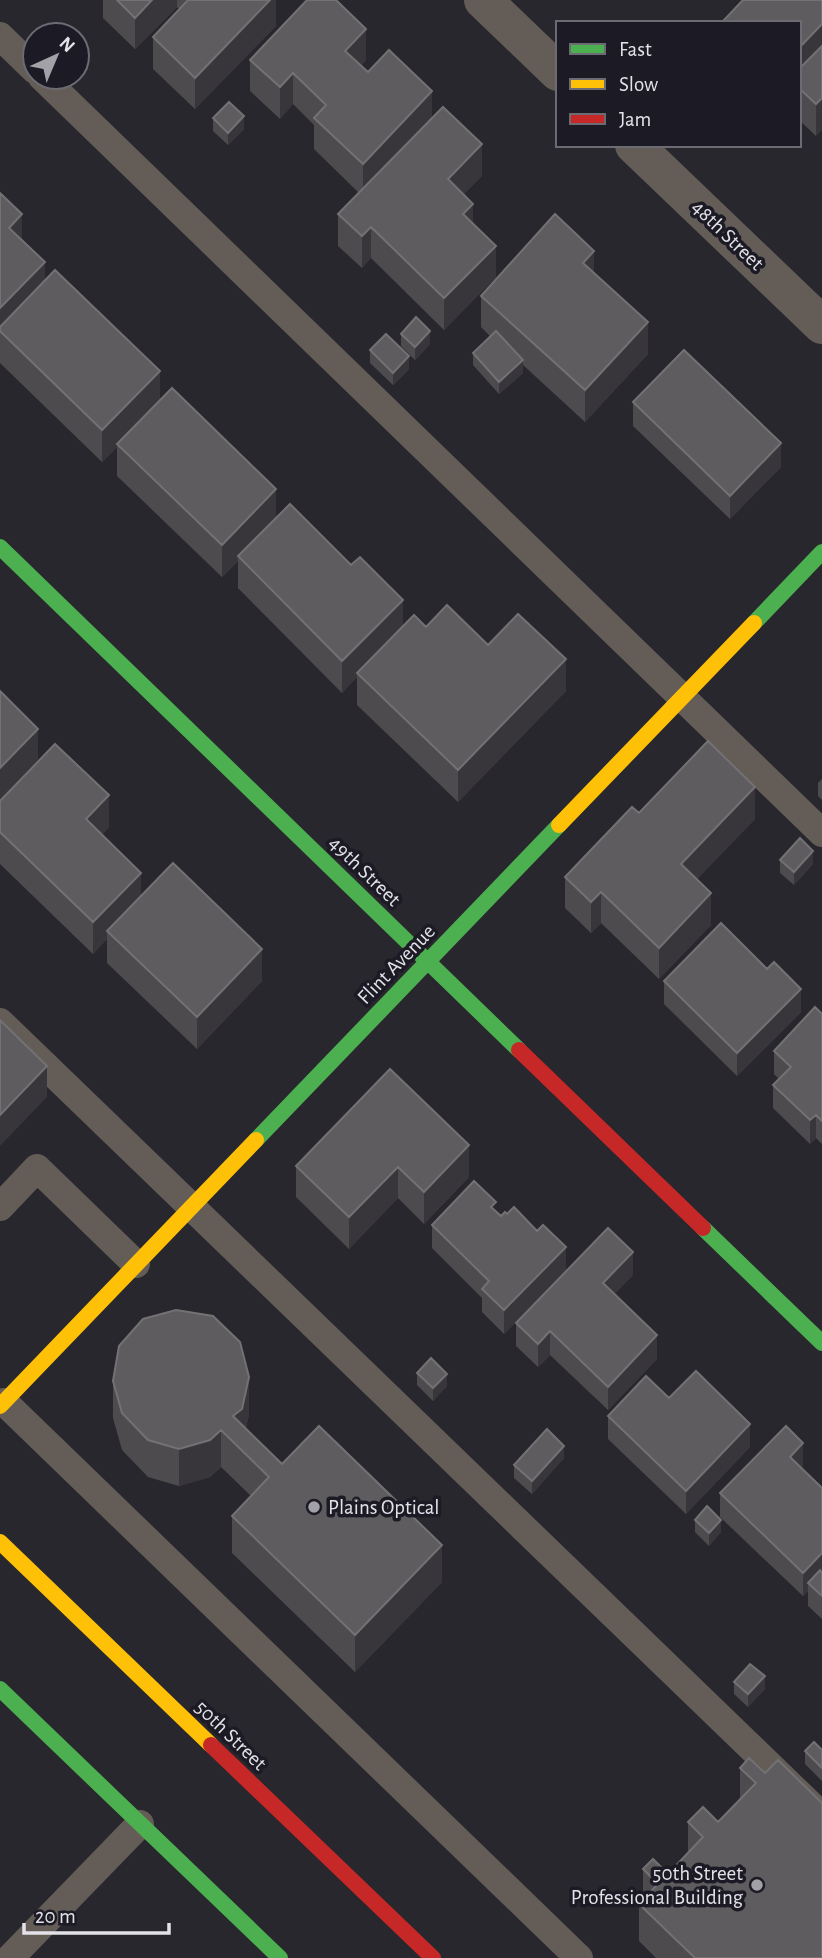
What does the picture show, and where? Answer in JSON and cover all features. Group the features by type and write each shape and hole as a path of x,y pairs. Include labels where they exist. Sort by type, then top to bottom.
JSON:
{"street":[{"path":"482,0 556,70"},
{"name":"48th Street","path":"636,147 822,325"},
{"name":"49th Street","path":"0,547 822,1343"},
{"name":"Flint Avenue","path":"2,1404 822,552"},
{"name":"50th Street","path":"0,1542 433,1958"},
{"path":"0,1689 280,1958"}],"lane":[{"path":"0,36 21,56"},
{"path":"56,91 822,834"},
{"path":"0,1022 822,1816"},
{"path":"0,1207 37,1168 136,1264"},
{"path":"2,1404 579,1958"},
{"path":"27,1952 140,1824"}],"building":[{"path":"117,0 152,0 135,18"},
{"path":"188,0 270,0 195,78 153,37"},
{"path":"307,0 336,0 366,29 345,51 368,72 389,50 432,91 363,164 314,118 326,105 293,73 280,87 250,60"},
{"path":"743,0 822,0 822,24 801,46 801,21 724,20"},
{"path":"822,46 822,98 816,104 801,90 801,67"},
{"path":"229,102 244,116 228,133 213,118"},
{"path":"443,107 482,144 448,179 473,204 463,214 496,246 444,298 371,227 362,236 338,214"},
{"path":"0,193 22,214 9,228 45,262 0,308"},
{"path":"555,214 594,251 583,263 648,322 585,390 481,296"},
{"path":"55,270 160,371 102,430 0,331 0,327"},
{"path":"416,317 430,331 415,347 401,334"},
{"path":"496,331 523,360 499,382 473,353"},
{"path":"386,334 409,356 393,373 370,350"},
{"path":"684,350 781,443 730,496 633,402"},
{"path":"172,388 276,489 222,545 117,444"},
{"path":"290,504 351,565 360,557 403,600 342,661 238,556"},
{"path":"447,605 488,645 518,614 566,659 458,770 357,673 414,615 426,627"},
{"path":"0,691 38,729 0,768"},
{"path":"708,741 755,787 681,864 711,893 659,948 601,892 591,902 565,877 632,807 639,813"},
{"path":"55,744 109,795 86,819 141,873 93,922 0,832 0,801"},
{"path":"800,838 813,851 794,872 780,860"},
{"path":"173,863 262,949 197,1017 107,931"},
{"path":"721,923 767,969 774,962 801,989 737,1053 664,981"},
{"path":"815,1007 822,1014 822,1121 816,1115 810,1120 773,1085 791,1067 774,1051"},
{"path":"0,1020 47,1066 0,1115"},
{"path":"390,1069 469,1145 424,1192 398,1167 349,1217 296,1166"},
{"path":"474,1181 496,1202 491,1207 501,1216 514,1207 537,1231 543,1225 566,1247 504,1310 482,1289 489,1281 432,1225"},
{"path":"608,1228 633,1252 603,1283 657,1335 608,1387 550,1331 538,1344 516,1323"},
{"name":"Plains Optical","path":"176,1310 213,1316 240,1342 249,1377 242,1409 233,1416 282,1464 319,1426 442,1545 355,1635 232,1516 269,1477 221,1430 210,1440 179,1449 148,1440 122,1413 113,1381 119,1346 143,1319"},
{"path":"431,1358 447,1374 433,1388 417,1373"},
{"path":"696,1371 750,1424 686,1491 608,1416 646,1376 669,1398"},
{"path":"786,1426 803,1443 790,1457 822,1488 822,1553 803,1573 720,1493"},
{"path":"547,1429 564,1446 532,1481 514,1465"},
{"path":"707,1506 721,1520 709,1533 695,1520"},
{"path":"820,1570 822,1573 822,1596 808,1583"},
{"path":"750,1664 765,1676 748,1694 734,1682"},
{"path":"814,1742 822,1750 822,1768 805,1751"},
{"name":"50th Street Professional Building","path":"749,1758 765,1773 778,1760 822,1803 822,1958 695,1958 639,1904 658,1884 643,1869 653,1859 668,1874 703,1837 688,1822 703,1807 718,1822 756,1783 740,1768"}],"traffic: fast":[{"path":"0,547 519,1050"},
{"path":"754,623 822,552"},
{"path":"256,1140 559,825"},
{"path":"703,1228 822,1343"},
{"path":"0,1689 280,1958"}],"traffic: slow":[{"path":"559,825 754,623"},
{"path":"0,1406 256,1140"},
{"path":"0,1542 211,1745"}],"traffic: jam":[{"path":"519,1050 703,1228"},
{"path":"211,1745 433,1958"}],"place":[{"name":"Plains Optical","path":"314,1507"},
{"name":"50th Street Professional Building","path":"757,1885"}]}
